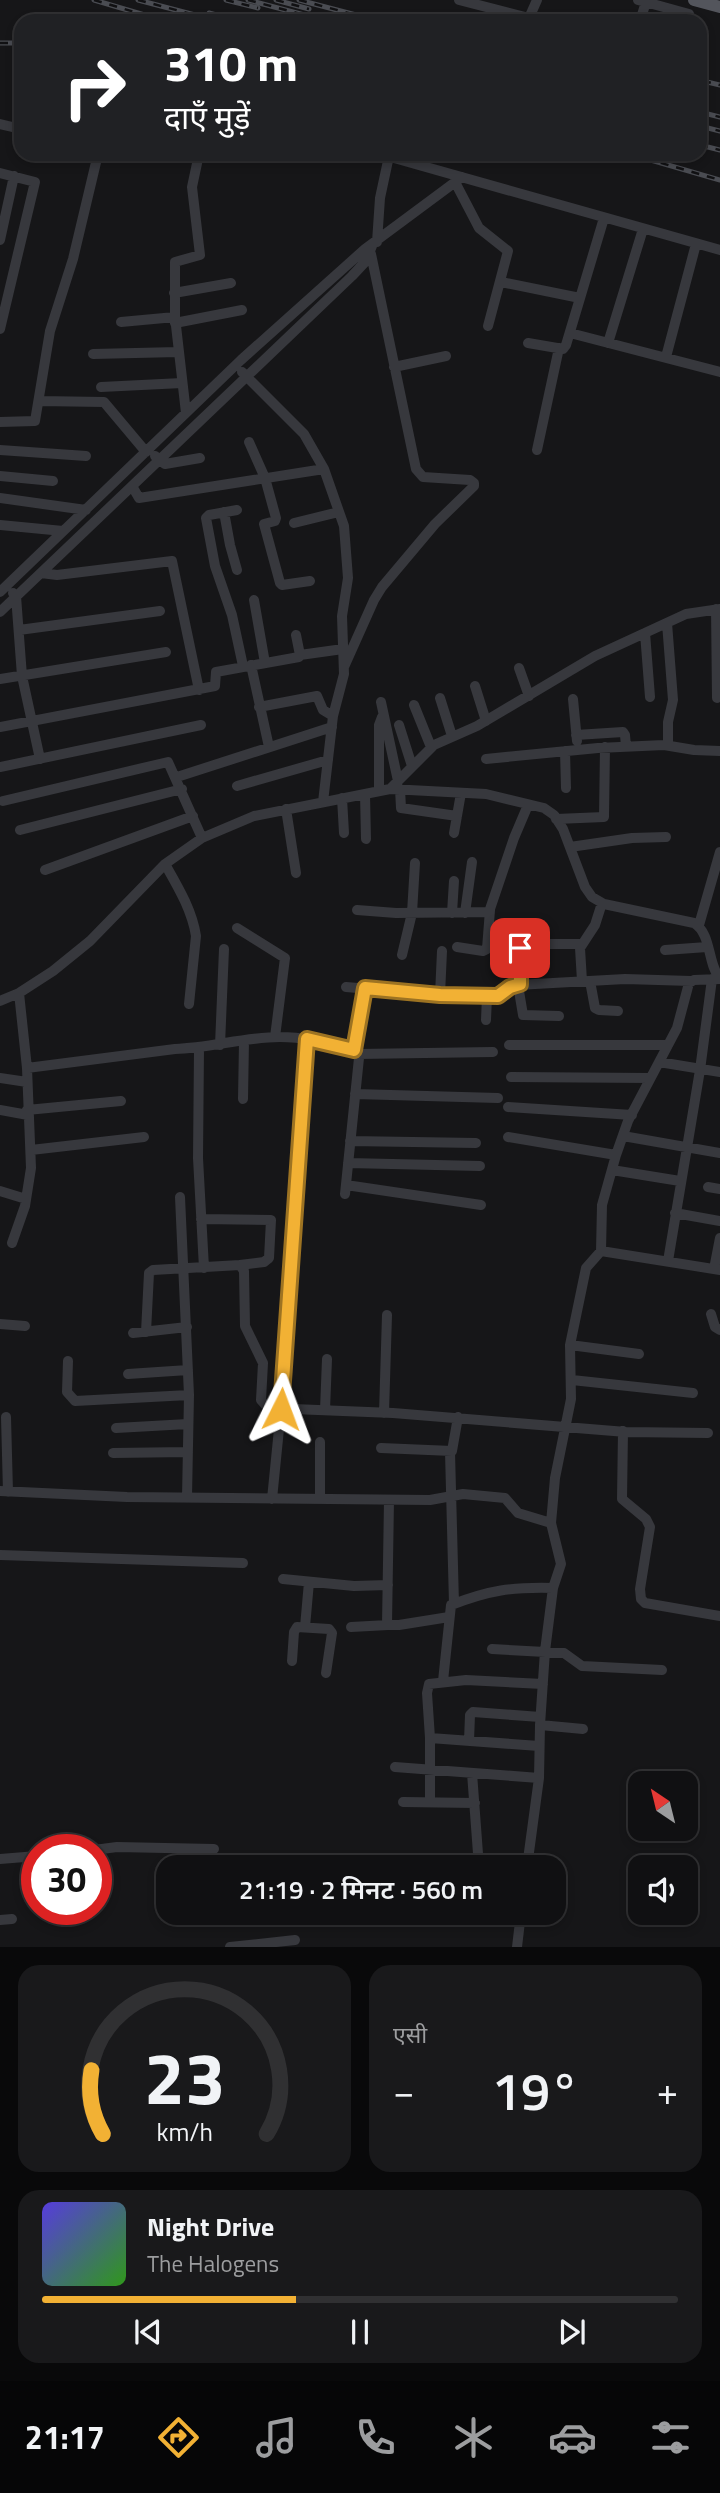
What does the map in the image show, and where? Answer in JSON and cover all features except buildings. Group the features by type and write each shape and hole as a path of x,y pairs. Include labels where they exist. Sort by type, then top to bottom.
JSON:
{"main road":[{"path":"699,1 720,7"}],"street":[{"path":"459,0 513,14"},
{"path":"642,1 689,14"},
{"path":"0,422 35,422 50,331 73,259 97,161"},
{"path":"186,413 174,293 176,261 201,256 192,187 198,161"},
{"path":"323,802 332,721 344,667 363,623 389,578 435,524 474,486 470,480 423,477 418,474 414,463 373,247 383,161"},
{"path":"402,161 459,180 720,250"},
{"path":"0,173 35,182 0,329"},
{"path":"0,240 14,176"},
{"path":"0,612 352,276 373,247 459,180"},
{"path":"459,180 480,228 508,251 488,326"},
{"path":"528,343 565,347 604,218"},
{"path":"608,343 643,229"},
{"path":"666,357 696,244"},
{"path":"16,596 3,589 235,366 366,249 373,247"},
{"path":"501,282 580,298"},
{"path":"174,293 231,283"},
{"path":"121,322 175,320 242,310"},
{"path":"570,333 720,372"},
{"path":"537,450 559,348"},
{"path":"93,354 178,352"},
{"path":"394,367 446,356"},
{"path":"235,366 297,425 324,470 344,526 348,578 343,617 344,667"},
{"path":"101,387 182,383"},
{"path":"39,401 104,402 147,451 165,464 201,458"},
{"path":"249,442 265,478 276,518 275,521 264,524 280,583 282,585 310,581"},
{"path":"0,450 86,456"},
{"path":"132,486 139,498 324,470"},
{"path":"0,476 52,481"},
{"path":"0,498 86,509"},
{"path":"237,510 209,515 206,518 215,566 260,707 269,747"},
{"path":"224,512 237,570"},
{"path":"294,523 339,512"},
{"path":"0,525 63,531"},
{"path":"41,573 57,575 172,561 199,690"},
{"path":"16,596 22,676 40,758"},
{"path":"254,600 265,663"},
{"path":"392,787 431,747 486,721 594,656 687,614 718,609 715,698"},
{"path":"19,630 160,611"},
{"path":"343,617 363,623"},
{"path":"667,624 673,699 668,722 668,745"},
{"path":"645,633 650,697"},
{"path":"296,635 300,655"},
{"path":"0,727 199,690 216,686 215,673 300,655 344,649"},
{"path":"0,679 166,652"},
{"path":"519,668 529,696"},
{"path":"475,687 486,721"},
{"path":"260,707 317,696 332,721"},
{"path":"440,698 452,736"},
{"path":"573,699 578,749"},
{"path":"381,702 392,787"},
{"path":"414,705 431,747"},
{"path":"384,715 379,725 392,787 401,808 457,816"},
{"path":"177,777 269,747 332,721"},
{"path":"0,767 201,725"},
{"path":"399,725 412,766"},
{"path":"576,735 622,732 625,734 626,746"},
{"path":"485,759 626,746 668,745 720,751"},
{"path":"556,819 604,817 605,747"},
{"path":"565,751 566,788"},
{"path":"237,786 328,760"},
{"path":"3,801 166,762 170,763 177,777 202,838"},
{"path":"0,1001 19,993 53,971 102,929 165,864 202,838 254,816 392,787 486,794 544,808 563,829 585,887 592,897 602,903 699,925"},
{"path":"20,830 182,789"},
{"path":"454,833 461,793"},
{"path":"365,794 366,839"},
{"path":"342,798 344,833"},
{"path":"457,947 483,951 487,949 490,910 528,804"},
{"path":"286,809 296,873"},
{"path":"45,870 193,816"},
{"path":"570,847 627,838 666,837"},
{"path":"346,986 440,995 498,996 519,984 622,979 720,979 712,948 699,925 720,852"},
{"path":"465,913 472,862"},
{"path":"402,955 412,913 415,863"},
{"path":"165,864 194,922 196,936 188,1004"},
{"path":"452,913 454,881"},
{"path":"602,903 593,928 581,944 580,951 595,1008 618,1011"},
{"path":"357,910 486,913 490,910"},
{"path":"237,928 285,958 275,1037"},
{"path":"559,1016 523,1016 519,984 520,948 523,944 581,944"},
{"path":"665,950 712,948"},
{"path":"220,1045 224,949"},
{"path":"440,995 442,951"},
{"path":"668,1261 700,1070 712,979"},
{"path":"529,1855 539,1778 545,1651 553,1588 561,1564 551,1524 555,1478 571,1399 570,1345 586,1268 601,1251 603,1205 616,1155 632,1115 673,1036 691,981"},
{"path":"365,988 356,1052 355,1094 345,1189 481,1205"},
{"path":"12,1244 26,1199 31,1150 27,1068 19,993"},
{"path":"486,1020 487,996"},
{"path":"509,1045 673,1036"},
{"path":"27,1068 175,1049 199,1049 275,1037 307,1039 356,1052 493,1052"},
{"path":"272,1499 281,1409 307,1039"},
{"path":"243,1099 244,1041"},
{"path":"199,1049 197,1114 204,1268"},
{"path":"659,1062 720,1072"},
{"path":"0,1077 27,1082"},
{"path":"512,1077 650,1078"},
{"path":"355,1094 498,1098"},
{"path":"0,1110 28,1112 121,1101"},
{"path":"509,1107 632,1115"},
{"path":"623,1136 719,1150"},
{"path":"31,1150 144,1137"},
{"path":"508,1137 616,1155"},
{"path":"350,1141 476,1143"},
{"path":"348,1163 480,1167"},
{"path":"612,1170 680,1181"},
{"path":"0,1191 26,1199"},
{"path":"180,1197 189,1395 187,1497"},
{"path":"675,1213 720,1220"},
{"path":"146,1332 149,1273 153,1270 240,1265 264,1262 270,1258 271,1220 201,1219"},
{"path":"601,1251 717,1270 720,1238"},
{"path":"240,1265 244,1271 245,1329 264,1363 261,1401 268,1408 458,1417 623,1431 708,1433"},
{"path":"711,1314 720,1331"},
{"path":"384,1413 387,1315"},
{"path":"0,1324 25,1326"},
{"path":"134,1333 187,1327"},
{"path":"570,1345 639,1354"},
{"path":"325,1410 327,1359"},
{"path":"68,1361 67,1392 75,1401 189,1395"},
{"path":"128,1374 188,1370"},
{"path":"572,1380 693,1393"},
{"path":"6,1417 4,1492 388,1500 430,1500 463,1494 505,1498 518,1513 551,1524"},
{"path":"454,1604 450,1452 453,1449 458,1417"},
{"path":"116,1428 188,1424"},
{"path":"623,1431 622,1499 646,1519 650,1527 640,1589 641,1599 645,1603 720,1616"},
{"path":"320,1442 320,1499"},
{"path":"381,1448 450,1452"},
{"path":"113,1453 188,1452"},
{"path":"388,1500 388,1625"},
{"path":"0,1555 243,1563"},
{"path":"284,1579 354,1586 388,1585"},
{"path":"305,1627 309,1582"},
{"path":"443,1681 450,1607 498,1589 553,1588"},
{"path":"351,1627 449,1617"},
{"path":"292,1661 295,1629 305,1627 331,1630 326,1673"},
{"path":"492,1649 568,1654 582,1666 662,1670"},
{"path":"430,1802 427,1685 466,1680 543,1684"},
{"path":"469,1741 470,1715 473,1712 583,1729"},
{"path":"430,1738 539,1746"},
{"path":"395,1767 539,1778"},
{"path":"472,1773 478,1855"},
{"path":"403,1802 475,1803"},
{"path":"112,1848 214,1849"},
{"path":"0,1859 21,1857"},
{"path":"517,1947 520,1925"},
{"path":"230,1947 295,1940"}],"railway":[{"path":"94,0 141,14"},
{"path":"138,0 191,14"},
{"path":"226,0 258,8"},
{"path":"248,0 301,14"},
{"path":"276,0 309,9"},
{"path":"299,0 352,14"},
{"path":"0,43 14,43"},
{"path":"707,82 720,85"},
{"path":"707,114 720,117"},
{"path":"707,128 720,131"},
{"path":"707,147 720,150"},
{"path":"654,161 720,180"}],"route":[{"path":"281,1409 307,1039 354,1050 365,988 443,995 501,995 510,987 520,984 520,948"}]}
